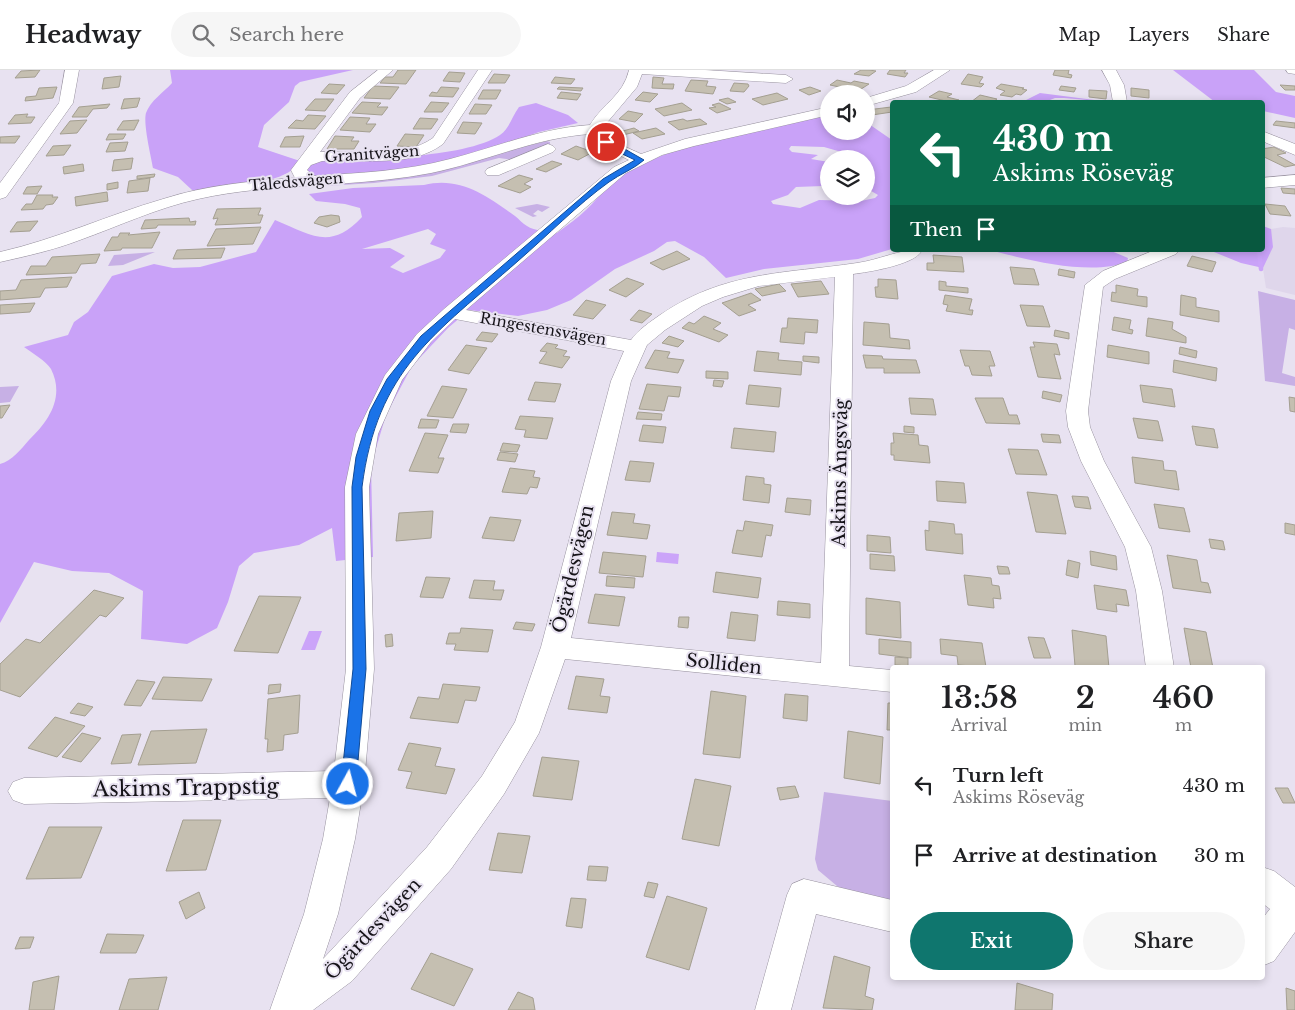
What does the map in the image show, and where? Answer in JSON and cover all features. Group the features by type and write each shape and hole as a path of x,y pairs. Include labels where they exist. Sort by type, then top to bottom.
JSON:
{"street":[{"path":"0,194 66,103 72,70"},
{"path":"306,162 325,133 355,95 386,70"},
{"name":"Granitvägen","path":"309,180 298,173 301,166 306,162 325,156 412,153 431,148 438,141 485,70"},
{"path":"636,70 633,85 599,120 597,129 600,137 610,145 640,160"},
{"path":"641,70 786,79"},
{"path":"875,100 895,95 926,81 943,70"},
{"path":"1110,70 1117,85 1120,100"},
{"path":"895,95 907,100"},
{"path":"295,1008 339,839 348,784 360,669 356,518 357,487 361,457 375,411 392,379 424,338 606,180 640,160 690,142 820,113"},
{"name":"Tåledsvägen","path":"0,257 62,241 174,200 248,186 376,176 430,168 478,156 564,130 597,129"},
{"path":"492,172 556,144 543,135"},
{"path":"1265,136 1295,150"},
{"path":"1265,183 1295,180"},
{"name":"Ögärdesvägen","path":"295,1008 339,969 439,858 488,792 529,725 555,648 574,564 621,381 636,347 669,317 692,303 723,290 781,276 844,272 894,260 912,252"},
{"path":"1160,665 1146,575 1138,546 1117,501 1084,443 1077,417 1094,285 1109,275 1165,252"},
{"name":"Askims Ängsväg","path":"835,675 844,272"},
{"name":"Ringestensvägen","path":"451,313 543,328 636,347"},
{"name":"Solliden","path":"555,648 890,681"},
{"name":"Askims Trappstig","path":"24,791 348,784"},
{"path":"1265,884 1294,907 1265,945"},
{"path":"773,1010 804,895 890,916"}],"shaded area":[{"path":"170,70 353,70 300,82 295,86 289,102 264,125 258,147 300,161 293,169 269,180 199,191 192,190 178,177 153,168 145,118 148,109 154,101 172,83"},
{"path":"1173,70 1254,70 1276,92 1295,96 1295,118 1265,111 1265,100 1212,100"},
{"path":"1040,93 1094,100 1055,98 1050,100 1026,100"},
{"path":"536,103 568,115 578,123 539,132 467,157 403,170 313,176 305,168 315,161 411,156 462,149 484,143 503,132 519,107"},
{"path":"820,116 820,140 875,140 875,128 890,139 890,250 858,259 764,269 726,278 704,257 675,241 667,242 654,251 615,269 571,300 547,310 518,316 469,310 448,328 412,366 386,415 371,465 373,557 336,561 332,528 299,545 254,553 239,566 228,602 217,628 187,644 141,639 143,591 109,573 72,571 34,562 0,623 0,464 19,451 43,425 53,408 56,389 55,379 49,366 24,347 68,335 74,322 88,312 112,276 154,264 173,268 200,267 256,252 275,220 310,235 330,237 340,234 351,228 362,217 360,208 345,204 316,201 309,194 353,188 449,183 472,190 494,201 530,228 557,233 584,212 619,177 642,164 667,154 721,138","holes":["428,229 436,234 430,244 446,250 440,258 403,273 390,267 405,256 390,248 362,249"]},
{"path":"547,141 550,142 550,145 513,160 499,158 432,176 374,183 310,187 302,185 506,151"},
{"path":"537,204 550,207 542,212 538,210 533,214 537,216 533,217 515,208"},
{"path":"1265,227 1271,229 1273,247 1263,268 1241,263 1214,252 1265,252"},
{"path":"1295,228 1295,295 1266,288 1260,252 1265,252 1265,234 1271,229"},
{"path":"155,252 123,265 108,266 114,255"},
{"path":"998,252 1114,252 1128,258 1127,262 1112,266 1078,267"},
{"path":"1258,291 1295,300 1295,330 1289,328 1282,373 1295,377 1295,386 1265,381"},
{"path":"19,386 10,402 0,403 0,387"},
{"path":"657,552 679,554 678,564 656,562"},
{"path":"309,631 322,631 315,650 301,650"},
{"path":"824,792 890,801 890,905 857,897 837,886 818,870 815,859"}],"building":[{"path":"40,70 35,77 15,78 21,71"},
{"path":"398,70 416,70 406,84 380,83 385,77 393,77"},
{"path":"861,70 876,71 869,76 854,74"},
{"path":"890,70 906,70 904,73 908,73 905,77 887,74"},
{"path":"1055,70 1069,70 1068,74 1072,75 1071,78 1053,75"},
{"path":"449,72 465,73 460,82 443,81"},
{"path":"494,74 510,75 505,83 488,83"},
{"path":"968,74 983,77 979,83 984,84 981,87 961,84"},
{"path":"121,76 119,87 102,89 104,78"},
{"path":"555,77 575,79 571,84 551,83"},
{"path":"653,77 664,78 662,84 674,84 673,89 652,88"},
{"path":"691,80 708,81 706,86 716,87 713,94 685,91"},
{"path":"837,80 869,84 867,85 830,85"},
{"path":"734,83 748,84 749,86 744,92 730,91"},
{"path":"329,84 345,85 337,94 321,93"},
{"path":"1001,84 1027,90 1021,95 1016,94 1012,97 1000,95 1005,91 996,88"},
{"path":"1280,85 1295,86 1295,90 1285,90"},
{"path":"373,86 399,87 390,99 364,98"},
{"path":"1061,86 1076,88 1074,92 1059,90"},
{"path":"57,87 53,98 25,101 26,97 36,96 39,88"},
{"path":"441,87 459,88 453,97 429,96 432,92 437,93"},
{"path":"559,87 583,88 581,91 557,89"},
{"path":"810,87 820,91 809,95 799,90"},
{"path":"1131,88 1149,90 1149,98 1131,96"},
{"path":"483,90 501,90 496,99 478,99"},
{"path":"1089,90 1107,91 1106,99 1089,97"},
{"path":"939,91 952,94 947,97 959,100 942,100 929,97"},
{"path":"561,92 581,94 577,100 557,98"},
{"path":"643,92 658,94 650,102 635,100"},
{"path":"777,93 788,99 763,105 752,99"},
{"path":"980,95 997,99 996,100 974,100"},
{"path":"140,98 137,107 121,109 124,99"},
{"path":"728,98 736,102 727,104 719,100"},
{"path":"315,99 334,99 325,111 305,110"},
{"path":"362,102 381,103 377,107 388,107 382,115 352,113"},
{"path":"431,102 449,103 442,112 424,112"},
{"path":"682,103 692,110 664,116 655,109"},
{"path":"719,103 731,109 717,113 709,108 716,107 712,105"},
{"path":"110,104 107,108 93,109 87,117 72,117 79,107"},
{"path":"475,104 492,105 486,114 469,114"},
{"path":"890,107 890,112 875,115 875,109"},
{"path":"628,111 643,114 635,122 619,119"},
{"path":"28,114 26,117 35,117 31,123 8,124 15,115"},
{"path":"308,115 326,116 315,129 288,128 296,120 303,121"},
{"path":"350,117 370,118 366,124 376,124 370,132 340,130"},
{"path":"420,118 438,119 431,129 413,129"},
{"path":"683,119 687,121 700,119 707,124 679,130 668,122"},
{"path":"87,120 77,133 60,134 70,121"},
{"path":"139,120 134,130 117,130 123,121"},
{"path":"1276,121 1295,123 1295,128 1273,125"},
{"path":"463,122 482,123 475,134 457,133"},
{"path":"634,128 639,131 623,135 619,132"},
{"path":"656,128 665,134 642,139 633,133"},
{"path":"109,134 126,134 123,139 106,140"},
{"path":"405,134 424,135 416,147 397,146"},
{"path":"20,136 15,143 0,143 0,137"},
{"path":"304,136 300,147 280,147 285,137"},
{"path":"335,136 354,137 351,141 359,141 354,149 327,149"},
{"path":"128,142 125,151 106,152 110,143"},
{"path":"71,145 64,155 46,156 53,146"},
{"path":"576,146 593,152 578,160 561,154"},
{"path":"1274,147 1286,153 1277,155 1295,165 1285,167 1265,157 1265,148"},
{"path":"133,158 131,169 112,171 114,160"},
{"path":"552,161 562,164 546,172 536,169"},
{"path":"83,164 84,171 64,174 63,167"},
{"path":"155,174 154,177 137,179 137,176"},
{"path":"519,175 533,179 524,184 531,187 520,193 498,186"},
{"path":"150,178 148,191 127,193 129,181"},
{"path":"118,182 118,188 107,190 107,184"},
{"path":"42,186 37,194 23,194 27,187"},
{"path":"1281,188 1295,189 1295,194 1283,193"},
{"path":"107,192 108,201 76,206 75,197"},
{"path":"37,195 53,195 52,197 58,197 53,204 46,205 43,209 21,210 26,204 32,204"},
{"path":"1265,204 1285,206 1291,216 1270,214"},
{"path":"261,208 258,215 263,215 260,223 215,225 218,218 213,219 217,209"},
{"path":"339,216 340,222 327,227 314,223 319,217"},
{"path":"189,218 190,222 196,221 195,225 158,225 156,228 141,229 145,220"},
{"path":"38,221 30,231 10,232 17,222"},
{"path":"261,227 253,244 207,246 216,229"},
{"path":"160,232 152,248 122,248 121,250 104,251 112,237 118,237 120,233 130,233 128,235"},
{"path":"225,248 221,258 173,259 177,250"},
{"path":"677,251 690,259 663,270 650,263"},
{"path":"100,254 96,263 81,264 76,273 26,275 31,266 46,266 52,257"},
{"path":"933,255 962,257 964,272 927,270 927,263 934,263"},
{"path":"1192,256 1216,262 1212,272 1187,266"},
{"path":"1010,267 1034,269 1039,285 1014,284"},
{"path":"1059,269 1075,272 1074,278 1058,275"},
{"path":"72,277 67,287 45,288 40,297 0,300 0,291 16,290 21,280"},
{"path":"627,278 644,284 626,297 609,290"},
{"path":"878,279 896,280 898,299 876,297 875,287 878,287"},
{"path":"821,281 829,294 798,297 791,284"},
{"path":"939,281 946,282 946,286 968,288 968,293 939,290"},
{"path":"779,284 786,291 762,296 755,289"},
{"path":"1116,285 1138,289 1137,296 1147,297 1147,307 1111,301 1112,292 1116,293"},
{"path":"751,293 761,300 748,305 756,310 739,316 722,303"},
{"path":"945,295 972,299 969,310 973,310 972,315 946,311 948,305 943,304"},
{"path":"1181,295 1196,298 1196,307 1219,311 1219,322 1180,315"},
{"path":"586,300 606,305 593,319 573,315"},
{"path":"35,303 30,312 0,314 0,305"},
{"path":"1020,305 1043,306 1050,327 1027,326"},
{"path":"639,310 652,314 642,323 630,320"},
{"path":"704,316 721,323 713,329 728,335 719,342 682,328 689,322 694,324"},
{"path":"1114,317 1131,320 1129,329 1133,330 1132,334 1112,330"},
{"path":"788,318 818,320 817,333 805,332 804,344 780,342 782,328 787,328"},
{"path":"1148,318 1173,322 1172,329 1186,337 1186,343 1146,336"},
{"path":"864,322 889,324 890,338 909,340 910,349 863,345"},
{"path":"1055,330 1069,333 1069,339 1054,336"},
{"path":"482,332 498,334 492,342 476,340"},
{"path":"669,336 684,341 678,347 662,343"},
{"path":"1033,342 1057,344 1060,355 1054,354 1061,379 1038,377 1030,347 1035,347"},
{"path":"547,343 558,345 555,348 567,351 563,356 570,357 562,368 539,363 547,352 540,351"},
{"path":"466,345 487,348 469,374 448,370"},
{"path":"1108,345 1149,352 1149,364 1107,357"},
{"path":"1180,347 1197,351 1196,358 1179,354"},
{"path":"655,350 670,352 667,358 684,360 678,373 645,368"},
{"path":"960,350 990,351 995,366 989,366 992,376 972,375 969,366 965,366"},
{"path":"757,351 779,353 778,360 802,362 801,375 754,371"},
{"path":"863,355 882,356 883,359 916,360 920,373 884,373 884,368 866,368"},
{"path":"803,356 819,357 819,363 803,361"},
{"path":"1174,360 1217,368 1216,381 1173,372"},
{"path":"706,371 728,372 728,379 706,378"},
{"path":"714,380 724,381 722,387 713,386"},
{"path":"535,382 561,384 555,402 528,400"},
{"path":"647,384 681,387 679,397 668,396 664,411 639,409"},
{"path":"749,385 781,388 779,407 746,404"},
{"path":"1140,385 1172,389 1175,407 1143,402"},
{"path":"442,386 467,389 453,418 427,416"},
{"path":"1043,391 1062,395 1060,402 1042,398"},
{"path":"1289,397 1295,398 1295,412 1290,411"},
{"path":"909,398 933,399 936,415 911,414"},
{"path":"975,398 1003,398 1009,415 1017,415 1020,424 986,423"},
{"path":"10,405 2,418 0,418 0,406"},
{"path":"638,412 662,414 661,420 636,419"},
{"path":"520,416 553,418 547,439 524,437 526,430 515,429"},
{"path":"1133,418 1158,421 1163,441 1138,438"},
{"path":"421,419 439,420 436,428 418,428"},
{"path":"453,424 469,424 466,433 450,432"},
{"path":"643,425 666,427 663,443 639,441"},
{"path":"904,426 914,427 914,433 904,432"},
{"path":"1192,426 1214,429 1218,448 1196,445"},
{"path":"734,428 776,432 774,452 731,448"},
{"path":"425,433 448,435 438,458 444,458 438,473 409,471"},
{"path":"893,433 918,435 919,445 928,446 930,463 894,460 894,455 891,455 891,443 894,443"},
{"path":"1041,434 1059,435 1061,443 1043,442"},
{"path":"503,443 520,445 517,452 500,451"},
{"path":"1008,449 1038,450 1047,475 1016,474"},
{"path":"500,452 518,454 515,462 497,460"},
{"path":"1132,457 1163,461 1164,470 1176,471 1179,490 1135,483"},
{"path":"630,461 654,463 650,482 625,480"},
{"path":"510,468 535,471 533,477 540,478 537,488 530,487 527,494 502,492"},
{"path":"746,476 764,478 764,484 771,485 769,503 743,500"},
{"path":"936,481 964,483 966,503 937,501"},
{"path":"1027,492 1057,495 1066,534 1036,532"},
{"path":"1072,496 1088,497 1091,509 1075,507"},
{"path":"787,498 811,500 810,515 785,512"},
{"path":"1154,504 1184,508 1190,532 1159,528"},
{"path":"433,511 431,538 396,541 399,513"},
{"path":"612,512 635,514 633,523 650,525 647,539 607,535"},
{"path":"490,517 521,520 514,541 482,538"},
{"path":"745,521 773,525 771,536 766,535 762,557 732,553 737,530 743,531"},
{"path":"929,521 954,524 955,534 962,534 963,554 926,550 925,530 929,531"},
{"path":"1285,523 1295,525 1295,535 1285,533"},
{"path":"867,535 890,537 891,553 867,551"},
{"path":"1209,539 1223,541 1225,550 1211,548"},
{"path":"1090,551 1116,556 1117,570 1091,565"},
{"path":"603,552 646,556 643,577 599,573"},
{"path":"870,554 894,556 895,571 870,569"},
{"path":"1167,555 1197,560 1201,582 1208,583 1211,593 1173,588"},
{"path":"1068,560 1080,563 1078,578 1066,575"},
{"path":"997,566 1008,567 1010,574 999,574"},
{"path":"716,572 761,578 758,598 713,592"},
{"path":"964,575 991,578 992,585 999,586 1001,599 993,598 994,608 968,605"},
{"path":"607,576 635,578 634,588 606,586"},
{"path":"426,577 450,578 443,598 420,597"},
{"path":"474,580 495,581 493,590 504,590 501,600 469,598"},
{"path":"1094,585 1126,590 1129,606 1116,604 1117,612 1097,609"},
{"path":"94,590 124,598 106,617 100,615 20,697 0,690 0,664 26,639 40,643"},
{"path":"595,594 625,597 619,626 588,623"},
{"path":"259,596 301,597 278,653 234,651"},
{"path":"866,598 900,602 901,638 866,634"},
{"path":"778,601 810,604 810,618 777,615"},
{"path":"731,612 758,615 755,641 727,638"},
{"path":"679,617 689,617 688,628 678,627"},
{"path":"516,622 535,624 532,631 513,629"},
{"path":"461,628 493,630 488,652 454,650 456,644 446,644 449,633 460,633"},
{"path":"1184,628 1206,632 1212,665 1190,665"},
{"path":"1072,630 1106,636 1109,665 1075,665"},
{"path":"392,634 393,646 386,647 385,635"},
{"path":"1028,637 1044,638 1051,658 1034,658"},
{"path":"879,639 911,642 911,658 879,654"},
{"path":"940,639 982,643 986,665 958,665 957,656 941,654"},
{"path":"895,657 908,658 908,665 895,665"},
{"path":"576,676 604,679 600,696 610,697 607,713 568,709"},
{"path":"163,677 212,679 202,701 152,699"},
{"path":"137,680 155,682 141,706 124,705"},
{"path":"281,684 280,692 268,694 269,685"},
{"path":"443,684 480,687 476,701 465,700 458,723 410,718 418,697 439,699"},
{"path":"711,691 746,696 740,758 703,754"},
{"path":"785,694 808,696 807,721 783,718"},
{"path":"300,695 298,733 284,735 283,750 267,752 268,739 265,739 268,699"},
{"path":"78,703 93,707 85,716 70,713"},
{"path":"888,703 890,703 890,730 887,730"},
{"path":"55,717 85,726 57,757 28,748"},
{"path":"207,729 196,763 138,765 151,731"},
{"path":"848,731 883,737 880,784 844,778"},
{"path":"82,733 101,738 81,762 62,757"},
{"path":"141,734 131,763 111,764 122,735"},
{"path":"409,743 441,748 435,766 455,769 446,794 406,788 412,772 398,770"},
{"path":"542,757 579,761 572,800 533,796"},
{"path":"695,779 731,786 719,846 682,839"},
{"path":"795,786 799,797 780,800 777,788"},
{"path":"1275,788 1288,788 1295,803 1283,803"},
{"path":"183,820 221,820 206,870 166,871"},
{"path":"49,827 102,827 81,878 26,879"},
{"path":"498,833 530,836 522,873 489,870"},
{"path":"589,866 608,867 606,881 587,880"},
{"path":"648,882 658,884 654,898 644,896"},
{"path":"199,892 205,908 186,919 179,902"},
{"path":"667,896 707,908 689,970 646,957"},
{"path":"571,898 586,899 582,928 566,926"},
{"path":"107,934 144,935 136,953 100,953"},
{"path":"20,937 34,937 30,948 15,949"},
{"path":"431,953 473,969 454,1006 411,989"},
{"path":"834,956 870,967 865,996 874,999 872,1010 823,1008"},
{"path":"59,976 54,1010 29,1010 33,982"},
{"path":"167,977 158,1010 119,1010 129,979"},
{"path":"1017,983 1053,994 1052,1010 1015,1010"},
{"path":"1286,988 1295,991 1295,1010 1287,1010"},
{"path":"518,992 533,998 535,1010 508,1010"}],"waterway":[{"path":"1259,252 1261,269"}],"route":[{"path":"348,784 360,669 360,605 356,518 357,487 361,457 375,411 392,379 424,338 606,180 630,164 640,160 606,142"}]}
